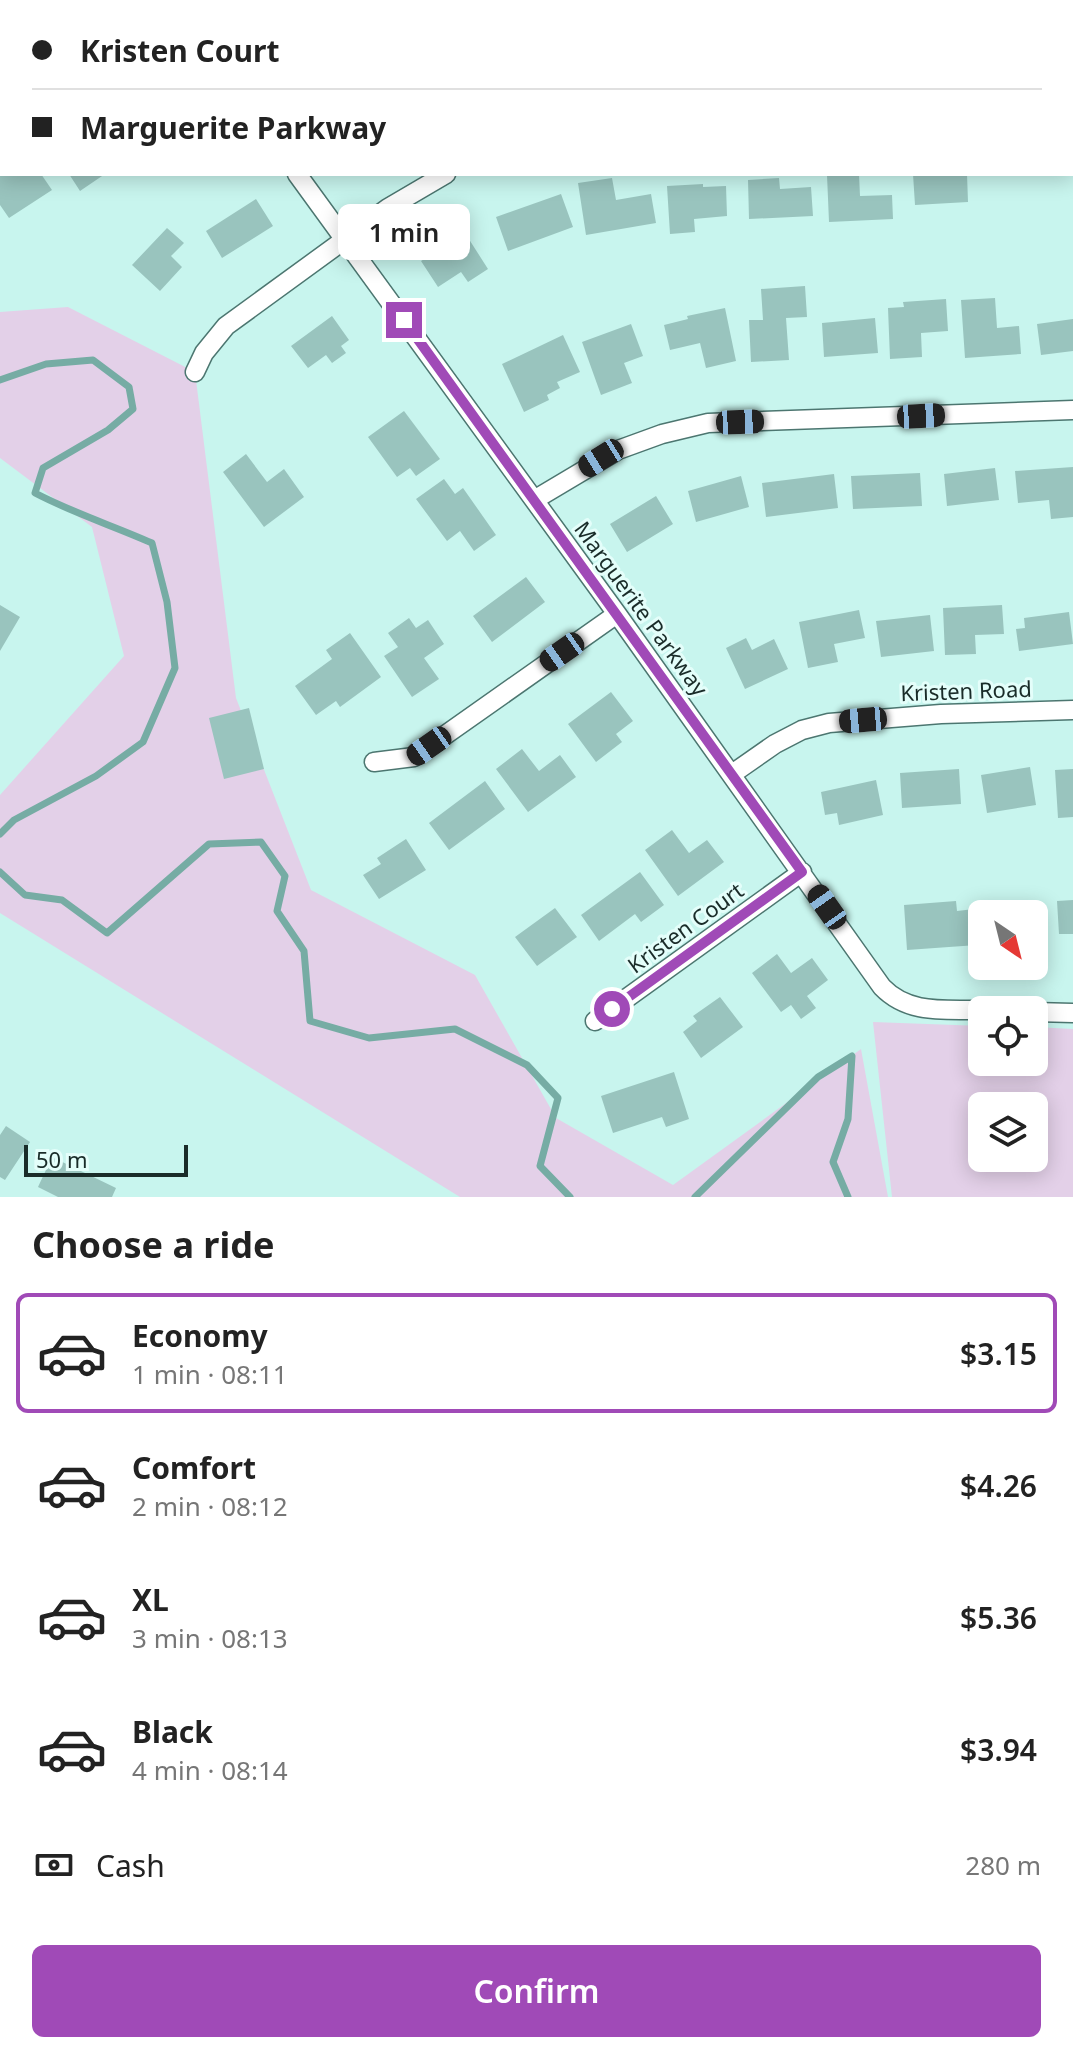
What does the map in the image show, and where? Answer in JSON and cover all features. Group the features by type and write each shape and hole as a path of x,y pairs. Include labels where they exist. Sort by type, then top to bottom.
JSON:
{"street":[{"name":"Marguerite Parkway","path":"298,176 889,993 917,1009 968,1010"},
{"path":"195,372 204,353 226,326 388,208 443,176"},
{"path":"534,500 618,450 662,434 708,423 1073,410"},
{"path":"374,762 414,757 617,614"},
{"name":"Kristen Road","path":"732,774 775,744 802,730 829,723 925,715 1073,710"},
{"name":"Kristen Court","path":"595,1021 802,872"},
{"path":"1048,1012 1073,1013"}],"shaded area":[{"path":"68,307 195,372 236,698 311,890 475,975 556,1118 673,1185 861,1049 888,1197 460,1197 0,913 0,795 124,656 92,527 0,458 0,312"},
{"path":"873,1022 968,1025 968,1076 1048,1076 1048,1028 1073,1029 1073,1197 892,1197"}],"building":[{"path":"0,176 42,176 52,190 9,218 0,205"},
{"path":"70,176 102,176 80,191"},
{"path":"827,176 859,176 860,196 892,195 893,219 829,222"},
{"path":"913,176 967,176 968,202 915,205"},
{"path":"612,178 616,200 651,194 656,223 586,235 578,183"},
{"path":"779,178 780,189 811,187 813,216 749,219 748,180"},
{"path":"703,184 703,187 726,186 727,216 694,219 695,232 670,234 667,186"},
{"path":"561,194 573,227 508,251 496,217"},
{"path":"256,199 273,226 222,258 206,231"},
{"path":"167,228 184,243 171,256 182,267 160,291 132,265"},
{"path":"465,233 488,269 468,282 461,272 438,287 421,261"},
{"path":"805,286 807,317 786,318 789,360 751,362 749,320 763,320 761,289"},
{"path":"995,298 997,328 1019,326 1021,354 965,358 961,300"},
{"path":"946,299 948,331 921,333 922,357 890,359 888,308 904,307 903,302"},
{"path":"725,308 736,361 706,368 700,343 670,350 664,325 688,319 687,316"},
{"path":"332,316 349,340 341,346 346,353 332,363 326,355 308,368 291,346"},
{"path":"875,318 878,353 824,357 822,323"},
{"path":"1073,319 1073,351 1041,355 1037,324"},
{"path":"631,324 643,356 624,363 632,383 601,395 582,342"},
{"path":"563,335 580,372 557,382 560,388 547,395 549,400 524,412 502,364"},
{"path":"404,411 440,459 416,476 410,468 397,477 368,437"},
{"path":"246,454 267,482 284,469 304,497 264,527 223,472"},
{"path":"1073,467 1073,517 1051,519 1049,500 1018,503 1015,471"},
{"path":"995,468 999,500 947,506 944,474"},
{"path":"920,473 922,506 853,509 851,476"},
{"path":"834,474 838,508 766,517 762,483"},
{"path":"741,476 749,507 696,522 688,491"},
{"path":"444,479 455,494 463,488 496,535 474,551 460,531 447,541 416,499"},
{"path":"656,496 673,524 627,552 610,524"},
{"path":"526,577 545,602 492,642 473,616"},
{"path":"0,605 20,617 0,651"},
{"path":"1002,605 1004,634 975,635 976,654 945,655 943,608"},
{"path":"859,610 865,638 834,644 838,662 808,668 799,622"},
{"path":"1069,612 1073,644 1019,651 1016,629 1025,628 1024,618"},
{"path":"930,615 934,651 881,657 876,621"},
{"path":"409,618 416,628 428,620 444,644 424,658 439,679 412,697 384,656 398,647 388,633"},
{"path":"350,633 381,677 340,707 336,701 316,715 295,686 332,659 326,650"},
{"path":"746,638 752,650 774,639 788,669 745,689 726,648"},
{"path":"611,692 633,721 616,734 622,742 596,762 568,724"},
{"path":"249,708 264,769 224,779 209,718"},
{"path":"522,749 539,771 560,755 576,777 528,812 496,769"},
{"path":"1030,767 1036,805 987,813 981,775"},
{"path":"959,769 961,804 902,808 900,773"},
{"path":"1073,769 1073,817 1058,818 1055,770"},
{"path":"876,780 883,815 839,825 837,813 825,815 821,792"},
{"path":"485,781 505,809 449,850 429,823"},
{"path":"672,830 689,853 707,840 724,862 678,896 645,850"},
{"path":"406,839 426,870 379,899 363,875 381,864 377,858"},
{"path":"640,872 664,905 641,922 635,914 599,941 581,915"},
{"path":"1073,900 1073,934 1059,934 1057,901"},
{"path":"956,901 957,911 968,910 968,946 907,950 904,905"},
{"path":"555,908 577,937 537,966 515,937"},
{"path":"777,954 791,973 812,958 828,980 807,996 816,1008 801,1019 791,1005 781,1012 752,973"},
{"path":"720,997 743,1027 701,1058 683,1032 697,1021 693,1016"},
{"path":"674,1072 689,1119 666,1127 662,1117 613,1133 601,1096"},
{"path":"6,1126 30,1142 5,1180 0,1177 0,1135"},
{"path":"52,1157 116,1188 112,1197 58,1197 38,1187"}],"waterway":[{"path":"0,380 46,364 93,360 129,387 133,409 108,430 43,468 35,493 152,543 167,602 175,668 143,742 96,776 14,820 0,834"},
{"path":"0,872 25,895 62,900 107,933 209,844 261,842 285,876 277,911 304,951 310,1021 369,1038 455,1029 527,1065 558,1098 540,1166 570,1197"},
{"path":"695,1197 818,1077 852,1056 848,1119 833,1162 848,1197"}],"route":[{"path":"404,320 802,872 612,1009"}]}
